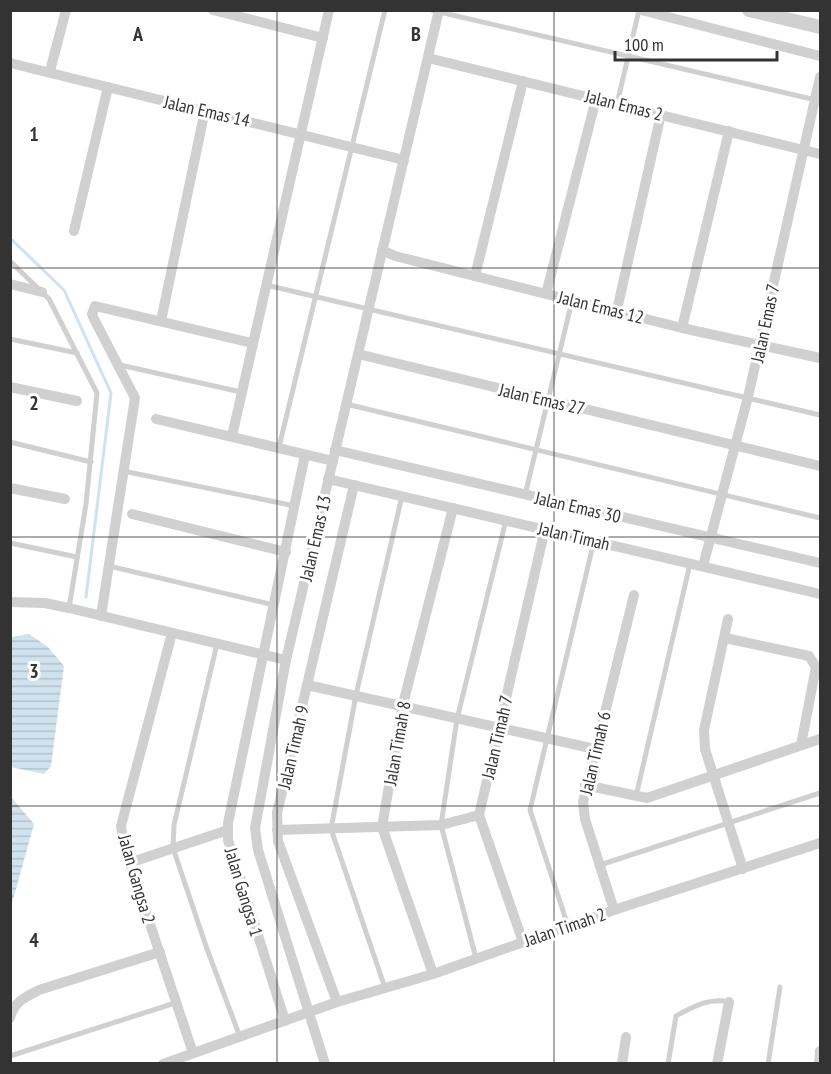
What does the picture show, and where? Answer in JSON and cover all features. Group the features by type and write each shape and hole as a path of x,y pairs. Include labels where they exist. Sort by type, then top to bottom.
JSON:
{"street":[{"path":"50,71 66,10"},
{"path":"213,10 323,38"},
{"path":"232,436 329,10"},
{"path":"640,10 820,56"},
{"path":"748,10 820,27"},
{"name":"Jalan Emas 13","path":"325,1064 258,850 255,828 286,660 428,58 436,11"},
{"name":"Jalan Emas 2","path":"428,58 820,154"},
{"name":"Jalan Emas 14","path":"10,63 404,160"},
{"name":"Jalan Emas 7","path":"703,566 722,494 732,444 748,397 802,149 818,101 820,77"},
{"path":"475,276 523,81"},
{"path":"74,231 108,87"},
{"path":"546,294 596,99"},
{"path":"161,321 205,110"},
{"path":"616,310 661,114"},
{"path":"682,328 729,131"},
{"name":"Jalan Emas 12","path":"382,250 395,256 572,301 820,358"},
{"path":"10,284 42,292"},
{"path":"101,616 135,398 94,319 92,314 95,306 252,343"},
{"name":"Jalan Emas 27","path":"358,354 820,466"},
{"path":"10,387 77,401"},
{"name":"Jalan Emas 30","path":"156,419 305,455 334,456 525,495 820,563"},
{"name":"Jalan Gangsa 1","path":"285,1020 228,840 228,830 305,455"},
{"name":"Jalan Timah","path":"328,479 820,594"},
{"name":"Jalan Timah 9","path":"337,1002 278,841 277,813 354,486"},
{"path":"10,488 65,499"},
{"name":"Jalan Timah 8","path":"433,974 382,827 403,704 453,508"},
{"path":"132,514 286,552"},
{"name":"Jalan Timah 7","path":"479,815 545,529"},
{"name":"Jalan Timah 6","path":"614,910 585,819 585,785 634,595"},
{"path":"10,602 45,603 69,608 286,660"},
{"path":"728,619 704,730 705,749 744,869"},
{"name":"Jalan Gangsa 2","path":"172,633 121,826 129,863 193,1053"},
{"path":"725,638 809,656 816,667 801,745"},
{"path":"308,685 403,704 499,729 595,749"},
{"path":"585,785 636,797 656,795 820,739"},
{"path":"277,830 441,825 479,815 523,942"},
{"path":"129,863 228,830"},
{"name":"Jalan Timah 2","path":"163,1064 310,1011 433,974 614,910 820,843"},
{"path":"10,1018 13,1007 39,990 160,952"},
{"path":"717,1064 729,1002"},
{"path":"621,1064 626,1037"},
{"path":"819,1064 820,1052"}],"lane":[{"path":"279,447 354,147 385,10"},
{"path":"617,104 640,10"},
{"path":"436,11 818,101"},
{"path":"10,261 49,299 97,393 91,462 69,608"},
{"path":"266,285 820,415"},
{"path":"525,495 572,301"},
{"path":"10,339 77,353"},
{"path":"118,365 241,392"},
{"path":"346,404 820,518"},
{"path":"10,442 91,462"},
{"path":"123,471 296,506"},
{"path":"385,988 332,829 356,695 403,495"},
{"path":"476,958 441,825 457,719 506,520"},
{"path":"568,926 530,810 594,541"},
{"path":"10,543 77,557"},
{"path":"636,797 690,564"},
{"path":"109,566 274,605"},
{"path":"217,644 174,825 173,848 240,1037"},
{"path":"600,865 820,793"},
{"path":"768,1064 780,987"},
{"path":"668,1064 676,1016 719,999 729,1002"},
{"path":"10,1056 175,1003"}],"water":[{"path":"29,634 48,647 64,666 51,766 44,774 11,767 11,637"},
{"path":"11,797 34,824 11,907"}],"waterway":[{"path":"10,238 64,290 111,393 86,597"}]}
